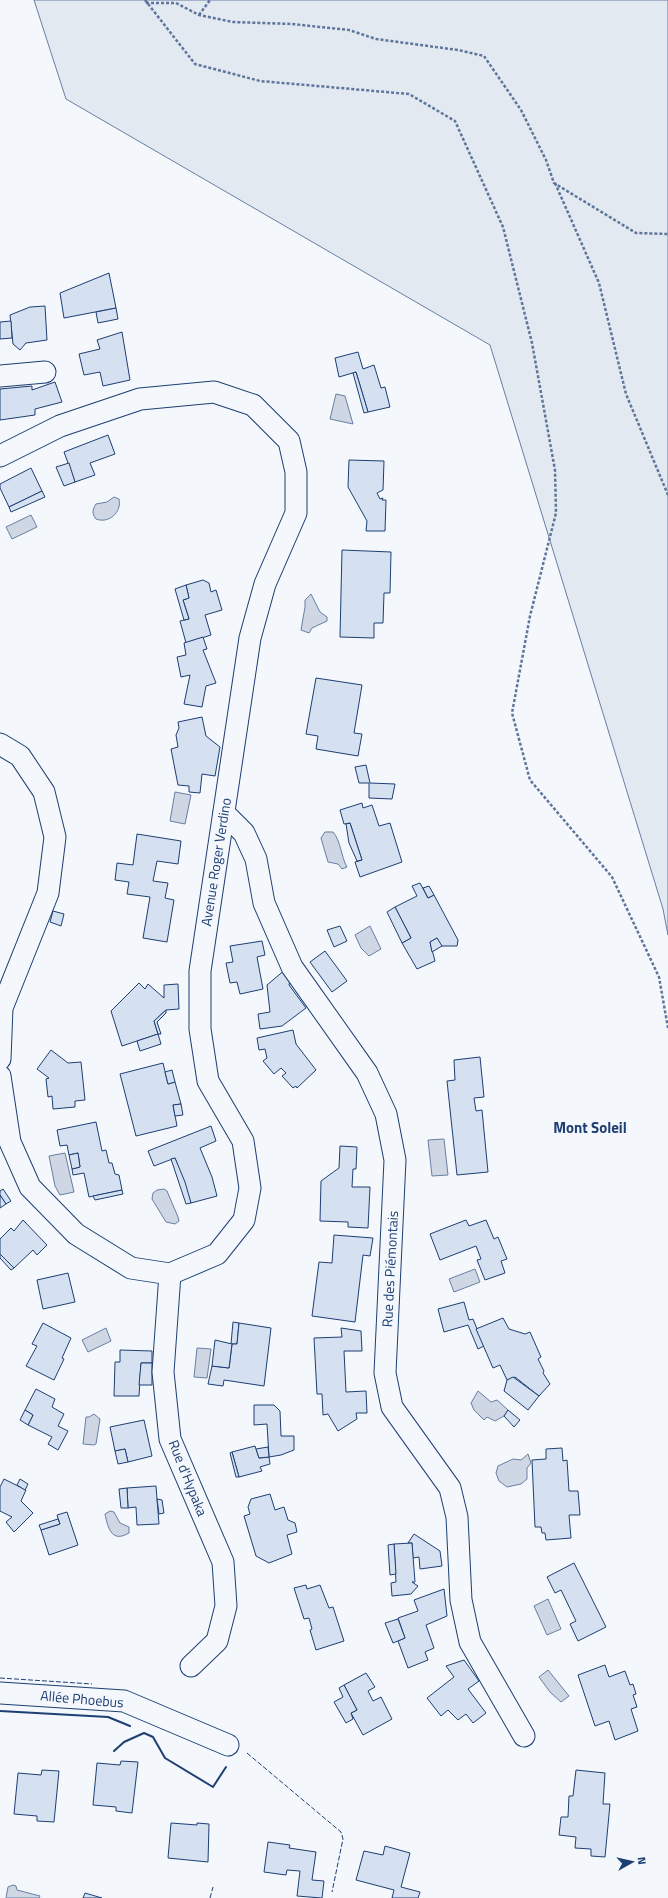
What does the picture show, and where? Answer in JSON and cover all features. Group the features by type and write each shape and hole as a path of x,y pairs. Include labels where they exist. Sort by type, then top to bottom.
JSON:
{"street":[{"path":"0,376 45,372"},
{"name":"Avenue Roger Verdino","path":"0,456 60,426 140,399 214,392 253,405 288,441 296,472 296,513 265,584 250,638 200,971 200,1029 208,1081 243,1141 250,1188 244,1220 217,1254 170,1274"},
{"path":"0,744 20,756 44,792 55,837 48,893 1,1010 0,1059"},
{"name":"Rue des Piémontais","path":"224,813 244,833 256,859 264,903 292,967 367,1073 386,1114 395,1160 385,1373 392,1407 450,1488 457,1517 461,1600 470,1642 524,1736"},
{"path":"0,1076 10,1142 30,1187 76,1234 131,1268 170,1274"},
{"name":"Rue d'Hypaka","path":"170,1274 162,1372 170,1439 223,1562 226,1606 217,1642 191,1666"},
{"name":"Allée Phoebus","path":"0,1692 124,1701 228,1745"}],"path":[{"path":"199,15 210,0"},
{"path":"145,1 176,3 199,15 233,22 292,24 349,30 376,39 458,50 484,56 521,110 546,160 554,183 599,283 626,394 668,495"},
{"path":"145,1 195,64 260,81 409,94 455,121 503,227 532,343 555,470 556,513 530,616 512,713 530,780 612,876 659,977 668,1028"},
{"path":"554,183 636,233 668,234"}],"shaded area":[{"path":"34,0 668,0 668,935 663,909 490,345 66,99"},
{"path":"336,394 345,396 353,424 330,419"},
{"path":"114,497 119,499 119,504 114,516 106,520 96,519 93,512 96,504 107,502"},
{"path":"31,515 37,527 12,539 6,527"},
{"path":"311,594 320,612 327,617 327,621 312,628 309,633 301,630 305,600"},
{"path":"175,792 191,795 185,824 170,821"},
{"path":"325,832 333,832 336,836 347,867 342,869 338,864 328,862 321,838"},
{"path":"370,926 381,949 369,956 361,948 355,935"},
{"path":"444,1139 448,1175 432,1176 428,1140"},
{"path":"65,1153 74,1192 60,1195 55,1186 49,1156"},
{"path":"164,1189 167,1191 178,1217 179,1221 175,1224 166,1222 152,1199 153,1193 157,1190"},
{"path":"475,1269 480,1282 454,1292 449,1279"},
{"path":"106,1328 111,1341 88,1352 82,1340"},
{"path":"197,1348 211,1349 207,1378 194,1377"},
{"path":"478,1391 491,1402 497,1400 508,1410 504,1416 495,1421 487,1417 484,1420 474,1410 471,1403"},
{"path":"94,1414 100,1419 96,1444 83,1444 86,1417"},
{"path":"528,1454 531,1463 527,1468 527,1479 521,1484 507,1487 499,1481 496,1473 498,1466 513,1459 521,1460"},
{"path":"110,1511 114,1512 120,1523 129,1527 129,1533 123,1536 118,1536 112,1533 109,1529 105,1514"},
{"path":"548,1599 561,1629 547,1635 534,1606"},
{"path":"548,1670 569,1696 561,1702 550,1692 539,1677"},
{"path":"13,1885 16,1886 17,1890 40,1896 39,1898 6,1898 8,1887"}],"building":[{"path":"109,273 116,308 64,318 60,293"},
{"path":"45,306 47,340 26,343 20,350 13,344 10,315 30,307"},
{"path":"116,308 118,319 98,323 96,312"},
{"path":"11,321 12,338 0,339 0,322"},
{"path":"122,332 130,380 103,386 100,372 84,375 79,354 100,349 97,340"},
{"path":"358,352 363,369 374,365 381,388 385,387 390,407 368,412 356,372 339,377 335,358"},
{"path":"356,372 368,412 364,413 353,373"},
{"path":"55,382 62,402 35,409 35,415 0,420 0,389 32,386 32,390"},
{"path":"108,435 115,454 90,463 95,475 75,482 64,452"},
{"path":"349,460 384,461 383,490 377,493 380,499 383,498 382,500 386,500 385,531 366,531 367,521 348,487"},
{"path":"69,463 75,482 64,486 56,467"},
{"path":"31,468 42,491 9,507 0,488 0,484"},
{"path":"42,491 45,497 11,512 9,507"},
{"path":"342,550 391,552 390,593 384,593 383,623 374,623 374,638 340,637"},
{"path":"203,580 209,583 211,592 216,590 222,610 205,615 211,635 186,643 180,621 189,619 183,600 189,598 186,585"},
{"path":"186,585 189,598 183,600 189,619 184,620 175,589"},
{"path":"203,637 207,649 203,650 216,683 206,686 202,707 184,704 190,675 181,677 177,657 186,655 184,643"},
{"path":"316,678 362,685 354,733 362,734 358,756 316,749 318,736 306,734"},
{"path":"202,717 206,736 220,747 215,776 202,774 200,793 189,792 189,786 178,785 171,749 178,747 176,735 179,728 178,722"},
{"path":"366,765 370,783 395,784 392,799 369,798 369,783 359,783 355,767"},
{"path":"362,803 363,808 372,805 379,826 390,823 402,862 360,877 355,862 362,860 350,823 344,824 340,810"},
{"path":"350,823 362,860 357,861 349,843 346,824"},
{"path":"137,834 181,841 178,864 157,861 153,881 168,883 165,898 174,900 167,942 143,938 150,897 127,894 129,882 115,880 117,863 133,865"},
{"path":"420,883 428,898 434,895 458,940 457,946 441,946 437,938 430,942 435,961 417,969 402,943 411,938 395,907 417,896 412,886"},
{"path":"429,886 434,895 428,898 423,888"},
{"path":"395,907 411,938 402,943 387,912"},
{"path":"53,911 64,914 61,926 50,922"},
{"path":"340,926 347,941 334,947 327,930"},
{"path":"437,938 442,946 432,952 430,942"},
{"path":"262,941 265,955 257,957 263,989 240,994 237,982 230,983 226,963 233,962 230,946"},
{"path":"325,951 347,981 332,992 310,962"},
{"path":"286,969 291,976 289,985 306,1008 282,1026 260,1029 258,1014 270,1012 267,985"},
{"path":"139,983 145,989 148,984 164,998 164,985 178,984 179,1009 166,1010 154,1021 158,1034 122,1046 111,1011"},
{"path":"166,1010 166,1013 157,1022 161,1034 158,1034 154,1021"},
{"path":"293,1030 296,1044 316,1070 297,1088 296,1086 293,1088 282,1076 286,1073 281,1068 274,1074 263,1061 267,1058 265,1049 259,1050 257,1038"},
{"path":"158,1034 161,1044 140,1051 137,1041"},
{"path":"51,1050 68,1063 81,1062 85,1100 75,1101 75,1107 53,1109 52,1096 48,1097 46,1079 49,1078 37,1069"},
{"path":"480,1057 484,1097 474,1098 476,1111 482,1110 488,1172 457,1175 447,1081 455,1080 454,1060"},
{"path":"163,1063 168,1084 175,1082 181,1104 173,1105 177,1126 136,1136 120,1074"},
{"path":"172,1070 175,1082 168,1084 165,1072"},
{"path":"181,1104 183,1115 175,1116 173,1105"},
{"path":"96,1122 102,1151 106,1150 109,1163 112,1163 115,1174 119,1175 122,1190 89,1197 84,1173 73,1175 72,1169 80,1167 78,1153 69,1155 67,1145 60,1146 57,1130"},
{"path":"211,1126 216,1141 200,1148 212,1177 217,1196 191,1203 175,1158 154,1166 148,1151"},
{"path":"340,1146 357,1147 356,1169 353,1169 352,1187 370,1187 368,1228 348,1227 348,1222 320,1221 321,1181 339,1168"},
{"path":"78,1153 80,1167 72,1169 69,1155"},
{"path":"175,1158 185,1182 191,1203 186,1204 171,1159"},
{"path":"3,1189 11,1201 6,1204 0,1195 0,1191"},
{"path":"122,1190 123,1194 95,1200 93,1196"},
{"path":"0,1195 6,1204 0,1208"},
{"path":"23,1220 47,1245 37,1255 33,1250 14,1268 0,1254 0,1239 11,1228 14,1231"},
{"path":"466,1220 469,1226 486,1220 494,1239 498,1237 507,1259 501,1261 505,1273 485,1280 477,1260 481,1259 476,1246 440,1260 430,1234"},
{"path":"334,1235 373,1238 370,1256 363,1255 355,1322 312,1316 319,1262 332,1263"},
{"path":"0,1254 14,1268 11,1270 0,1258"},
{"path":"68,1273 75,1302 43,1309 37,1280"},
{"path":"464,1302 469,1320 473,1319 484,1346 478,1349 468,1325 444,1332 438,1309"},
{"path":"503,1318 509,1329 525,1334 530,1332 541,1357 538,1359 544,1371 543,1373 550,1384 539,1396 515,1377 507,1380 500,1365 493,1368 476,1329"},
{"path":"233,1322 239,1323 237,1344 231,1344"},
{"path":"43,1323 71,1338 62,1358 64,1359 54,1380 26,1366 37,1346 32,1344"},
{"path":"239,1323 271,1328 264,1386 224,1380 223,1386 208,1384 212,1366 229,1368 232,1344 237,1344"},
{"path":"341,1328 361,1331 362,1351 344,1351 346,1392 366,1391 367,1413 356,1413 357,1419 338,1431 328,1414 323,1415 322,1394 317,1394 314,1338 342,1337"},
{"path":"215,1340 232,1344 229,1368 212,1366"},
{"path":"120,1350 152,1351 152,1363 141,1363 139,1396 114,1396 115,1362 120,1362"},
{"path":"141,1363 152,1363 152,1385 139,1385"},
{"path":"513,1377 539,1396 528,1410 504,1391 507,1380"},
{"path":"36,1389 55,1399 52,1407 64,1414 58,1426 68,1431 58,1450 48,1444 52,1437 28,1425 33,1415 25,1410"},
{"path":"254,1405 274,1405 280,1411 281,1436 294,1436 294,1450 281,1455 269,1457 267,1424 254,1425"},
{"path":"25,1410 33,1415 28,1425 20,1420"},
{"path":"508,1410 520,1420 514,1427 504,1416"},
{"path":"144,1420 152,1456 128,1462 125,1449 115,1451 110,1427"},
{"path":"255,1446 259,1458 269,1457 270,1464 260,1467 262,1471 239,1477 232,1452"},
{"path":"268,1447 269,1457 259,1458 256,1449"},
{"path":"562,1448 563,1461 567,1460 569,1491 578,1491 580,1515 569,1515 571,1538 546,1540 545,1533 542,1533 541,1527 535,1527 532,1460 546,1459 546,1449"},
{"path":"125,1449 128,1462 118,1464 115,1451"},
{"path":"232,1452 239,1477 236,1477 230,1453"},
{"path":"4,1479 26,1490 21,1501 33,1513 14,1532 6,1522 12,1517 0,1511 0,1487"},
{"path":"20,1479 28,1484 25,1490 17,1485"},
{"path":"156,1486 159,1524 137,1525 136,1507 128,1508 127,1488"},
{"path":"127,1488 128,1508 121,1508 119,1489"},
{"path":"270,1494 275,1510 284,1507 288,1520 295,1523 297,1532 287,1535 292,1554 269,1563 256,1556 244,1516 250,1514 248,1507 251,1499"},
{"path":"157,1499 162,1500 164,1513 159,1514"},
{"path":"67,1512 78,1545 49,1555 41,1530 60,1524 57,1515"},
{"path":"58,1519 60,1524 41,1530 39,1525"},
{"path":"414,1534 440,1551 442,1566 420,1569 419,1557 413,1558 412,1543 408,1543"},
{"path":"412,1543 415,1582 412,1582 418,1586 411,1594 392,1596 391,1583 396,1582 394,1544"},
{"path":"394,1544 396,1574 390,1575 388,1545"},
{"path":"574,1563 606,1627 578,1641 570,1624 576,1621 561,1590 555,1593 547,1577"},
{"path":"306,1585 307,1589 320,1585 329,1608 333,1607 344,1641 316,1650 310,1630 312,1629 309,1618 304,1619 294,1588"},
{"path":"444,1589 447,1616 426,1625 434,1648 425,1652 428,1660 408,1668 398,1641 405,1638 398,1618 418,1611 414,1600"},
{"path":"398,1619 405,1638 393,1643 385,1623"},
{"path":"464,1660 479,1681 468,1689 486,1713 473,1723 466,1714 458,1720 448,1710 441,1716 427,1698 454,1677 446,1666"},
{"path":"605,1665 609,1677 625,1671 630,1685 633,1684 636,1694 633,1695 637,1707 631,1709 638,1731 615,1740 609,1721 595,1726 578,1675"},
{"path":"366,1673 375,1687 368,1691 373,1701 381,1697 392,1719 363,1735 351,1713 357,1710 344,1685"},
{"path":"344,1685 357,1710 351,1713 353,1719 346,1723 334,1702 343,1697 339,1688"},
{"path":"121,1761 138,1762 132,1813 116,1811 116,1807 93,1805 97,1763 120,1765"},
{"path":"42,1770 59,1771 54,1822 37,1821 37,1816 14,1814 18,1773 41,1775"},
{"path":"576,1770 605,1773 603,1804 610,1804 605,1857 591,1856 591,1849 575,1848 576,1837 559,1835 561,1817 568,1817 569,1796 573,1796"},
{"path":"171,1823 197,1825 197,1823 209,1824 208,1862 168,1858"},
{"path":"268,1842 290,1845 289,1848 316,1852 312,1880 324,1881 322,1898 297,1896 300,1871 287,1870 286,1875 264,1872"},
{"path":"385,1846 410,1853 401,1887 420,1892 418,1898 392,1898 394,1890 356,1880 364,1851 383,1855"},
{"path":"85,1893 102,1898 83,1898"}],"fence":[{"path":"0,1678 92,1684"},
{"path":"247,1753 341,1832 343,1839 332,1892"},
{"path":"210,1898 213,1887"}],"wall":[{"path":"0,1711 108,1717 130,1726"},
{"path":"114,1751 124,1742 144,1733 153,1737 165,1758 213,1787 226,1767"}],"district":[{"name":"Mont Soleil","path":"590,1128"}]}
